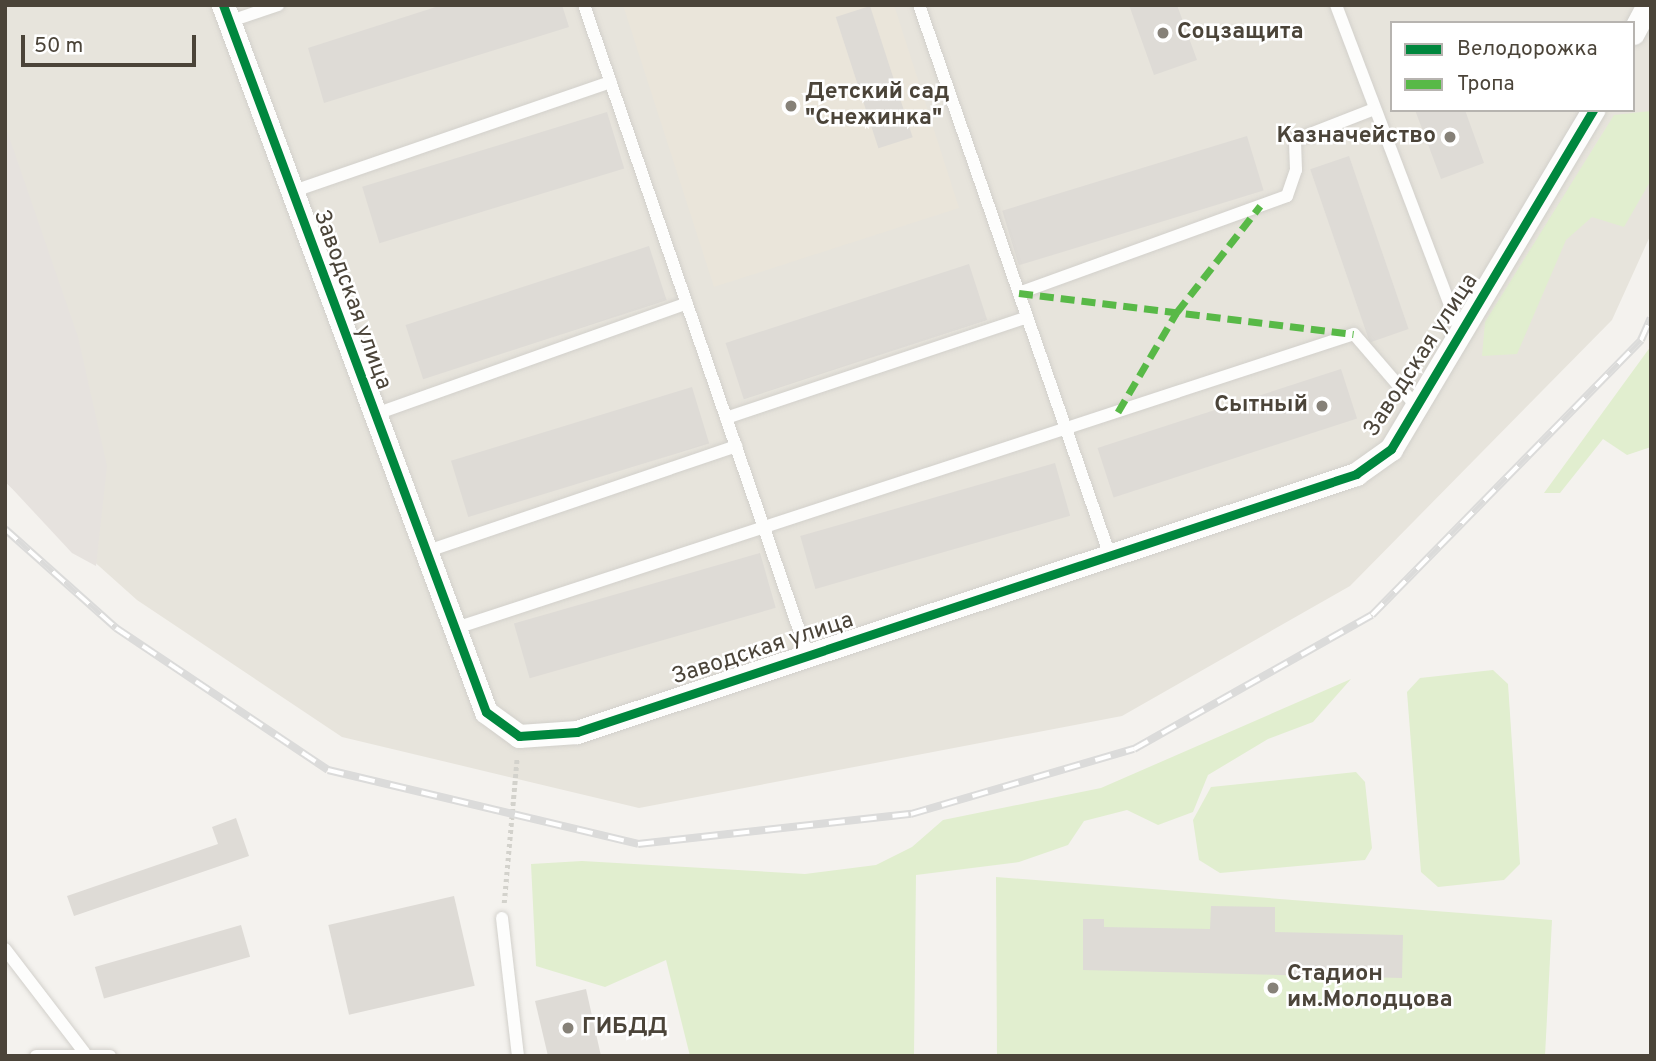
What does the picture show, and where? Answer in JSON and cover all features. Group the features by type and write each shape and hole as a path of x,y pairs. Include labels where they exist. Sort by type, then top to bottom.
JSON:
{"street":[{"path":"1635,29 1648,5"},
{"name":"Заводская улица","path":"225,13 486,712 519,736 577,732 1356,474 1391,449 1461,337 1592,112"}],"lane":[{"path":"225,13 278,5"},
{"path":"584,5 807,656"},
{"path":"919,5 1110,556"},
{"path":"1336,5 1461,337"},
{"path":"291,192 611,82"},
{"path":"1019,293 1287,196 1296,170 1295,140 1374,108"},
{"path":"373,415 687,303"},
{"path":"726,418 1027,317"},
{"path":"453,629 1354,334 1417,407"},
{"path":"425,552 736,446"},
{"path":"502,918 519,1056"},
{"path":"5,949 84,1052"},
{"path":"36,1056 84,1052 110,1056"}],"path":[{"path":"502,918 519,736"}],"shaded area":[{"path":"5,5 1651,5 1651,234 1612,320 1350,586 1122,716 639,808 342,737 137,600 5,482"},
{"name":"Детский сад \"Снежинка\"","path":"623,5 894,5 959,208 714,287"},
{"path":"5,125 78,337 107,466 96,566 72,553 5,481"}],"green space":[{"path":"1651,111 1651,180 1624,227 1592,217 1566,240 1517,354 1482,356 1485,322 1614,115"},
{"path":"1651,346 1651,447 1627,455 1603,439 1560,493 1544,493"},
{"path":"1493,670 1508,684 1520,864 1504,880 1438,887 1421,872 1407,692 1420,678"},
{"path":"1351,679 1313,722 1268,739 1208,775 1193,812 1158,825 1127,810 1084,821 1068,845 1019,862 916,875 914,1056 690,1056 666,960 605,987 536,966 531,864 582,861 805,874 876,865 912,847 943,820 1101,788"},
{"path":"1356,772 1365,782 1372,848 1365,860 1220,873 1199,860 1193,820 1211,787"},
{"name":"Стадион им.Молодцова","path":"996,877 1552,920 1545,1056 997,1056"}],"building":[{"path":"442,5 562,5 569,27 324,103 308,48"},
{"name":"Соцзащита","path":"1129,5 1177,5 1197,60 1154,75"},
{"path":"870,6 913,137 878,148 836,17"},
{"path":"607,112 624,168 379,243 362,187"},
{"name":"Казначейство","path":"1416,112 1466,112 1484,163 1441,179"},
{"path":"1247,136 1264,191 1019,265 1002,211"},
{"path":"1349,156 1409,329 1370,342 1310,169"},
{"path":"649,246 667,300 423,379 406,325"},
{"path":"969,264 987,320 744,399 726,343"},
{"path":"1341,369 1357,418 1114,498 1098,448"},
{"path":"692,387 709,443 468,517 451,461"},
{"path":"1055,463 1070,516 815,589 800,536"},
{"path":"760,553 776,608 530,678 514,624"},
{"path":"236,818 249,856 74,916 67,896 218,844 212,827"},
{"path":"454,896 475,986 349,1015 328,925"},
{"path":"1211,906 1275,907 1275,932 1403,935 1402,978 1083,970 1083,919 1104,919 1104,927 1210,929"},
{"path":"241,925 250,957 104,999 95,967"},
{"name":"ГИБДД","path":"586,989 601,1056 548,1056 535,1001"}],"railway":[{"path":"5,529 116,628 328,770 638,844 911,814 1134,749 1372,615 1641,340 1651,318"}],"marked path":[{"path":"1118,412 1177,312 1260,206"},
{"path":"1019,293 1354,334"}],"cycle path":[{"path":"223,5 486,712 519,736 577,732 1356,474 1391,449 1592,112"}],"place":[{"name":"Соцзащита","path":"1163,33"},
{"name":"Детский сад \"Снежинка\"","path":"791,106"},
{"name":"Казначейство","path":"1450,137"},
{"name":"Сытный","path":"1322,406"},
{"name":"Стадион им.Молодцова","path":"1273,988"},
{"name":"ГИБДД","path":"568,1028"}]}
